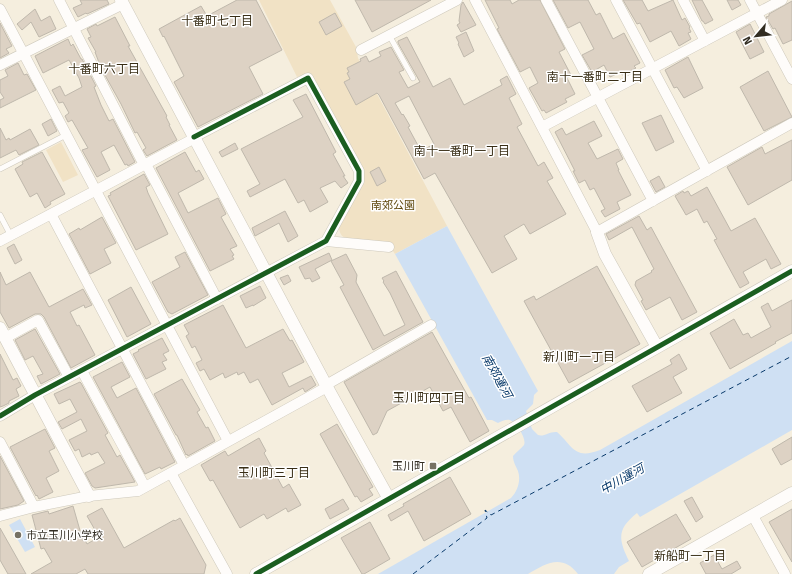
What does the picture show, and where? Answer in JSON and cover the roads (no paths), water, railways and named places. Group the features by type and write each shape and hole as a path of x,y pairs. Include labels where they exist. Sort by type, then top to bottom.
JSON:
{"street":[{"path":"59,0 217,298"},
{"path":"361,50 457,0"},
{"path":"475,0 598,232 606,254 657,347"},
{"path":"546,0 653,201"},
{"path":"616,0 707,171"},
{"path":"684,0 705,41"},
{"path":"750,0 792,79"},
{"path":"542,127 782,0"},
{"path":"0,64 74,28 122,2 326,386 389,499"},
{"path":"0,9 228,441"},
{"path":"0,241 308,78 358,171 359,181 326,241"},
{"path":"598,232 792,123"},
{"path":"51,214 184,465"},
{"path":"0,416 35,395 326,241 389,247"},
{"path":"256,574 792,271"},
{"path":"69,377 38,320 2,333 89,496"},
{"path":"0,516 34,507 89,496 138,491 431,326"},
{"path":"82,370 145,487"},
{"path":"0,442 34,507"},
{"path":"171,473 227,574"},
{"path":"649,574 792,493"},
{"path":"753,516 785,574"}],"lane":[{"path":"389,36 412,78"},
{"path":"0,169 66,135"},
{"path":"0,215 11,236"}],"water":[{"path":"447,226 538,391 534,395 533,404 526,411 532,429 538,435 557,432 575,450 579,452 591,453 600,450 792,341 792,430 640,517 637,513 626,524 621,535 625,553 629,561 619,567 614,574 578,574 566,564 553,562 528,574 378,574 511,498 518,485 519,474 513,456 525,442 518,427 510,420 498,423 492,420 487,420 395,254"},
{"path":"20,519 35,547 25,552 9,525"}],"place":[{"name":"玉川町","path":"433,466"},
{"name":"市立玉川小学校","path":"18,535"}],"district":[{"name":"十番町七丁目","path":"217,21"},
{"name":"十番町六丁目","path":"104,69"},
{"name":"南十一番町二丁目","path":"595,77"},
{"name":"南十一番町一丁目","path":"462,151"},
{"name":"新川町一丁目","path":"579,357"},
{"name":"玉川町四丁目","path":"429,398"},
{"name":"玉川町三丁目","path":"274,473"},
{"name":"新船町一丁目","path":"690,556"}],"park label":[{"name":"南郊公園","path":"393,205"}],"water label":[{"name":"南郊運河","path":"497,376"},
{"name":"中川運河","path":"622,479"}]}
